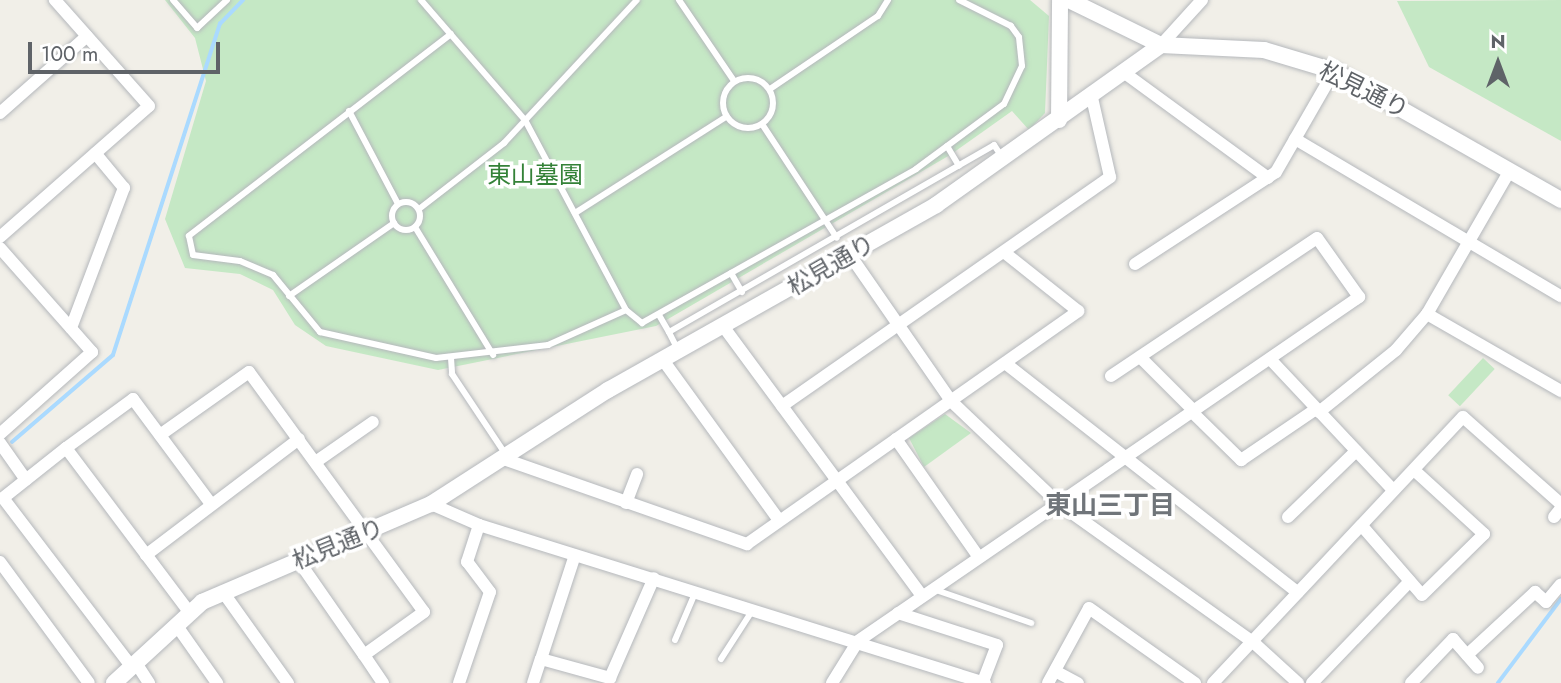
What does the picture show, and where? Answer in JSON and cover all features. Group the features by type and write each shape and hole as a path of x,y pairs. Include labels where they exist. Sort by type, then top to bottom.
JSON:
{"street":[{"path":"1059,120 1060,0"},
{"path":"1069,0 1161,45 1202,0"},
{"path":"0,237 149,106 58,1"},
{"path":"0,113 87,36"},
{"name":"松見通り","path":"114,683 189,612 223,592 432,504 503,457 663,360 909,221 1092,98 1161,45 1264,50 1334,71 1561,200"},
{"path":"1135,264 1269,178 1334,71"},
{"path":"1126,74 1269,178"},
{"path":"782,406 1005,253 1110,177 1092,98"},
{"path":"1294,139 1561,296"},
{"path":"71,328 124,188 95,153"},
{"path":"1140,357 1241,460 1317,410 1396,350 1427,314 1510,170"},
{"path":"832,683 858,641 978,556 1359,297 1317,238 1111,376"},
{"path":"0,248 92,352 0,433"},
{"path":"503,457 747,544 1079,311 1005,253"},
{"path":"850,255 951,401 1058,503 1252,642 1298,683"},
{"path":"1427,314 1561,391"},
{"path":"723,326 836,480 927,592"},
{"path":"1270,359 1392,490"},
{"path":"663,360 779,520"},
{"path":"1005,363 1298,593"},
{"path":"160,435 245,372 317,461 424,612 364,654"},
{"path":"149,683 4,498 128,399 160,435 211,504"},
{"path":"1213,683 1462,417 1559,510"},
{"path":"317,461 373,422"},
{"path":"146,555 299,439"},
{"path":"896,439 978,556"},
{"path":"0,443 26,480"},
{"path":"66,448 189,612"},
{"path":"1289,517 1356,450"},
{"path":"1362,526 1422,594 1484,534 1414,470"},
{"path":"626,503 637,474"},
{"path":"432,504 479,525 858,641 984,683 997,645 898,613"},
{"path":"459,683 490,592 467,562 479,525"},
{"path":"533,683 575,555"},
{"path":"298,560 383,683"},
{"path":"0,562 89,683"},
{"path":"541,659 610,678 654,578"},
{"path":"1312,683 1410,581"},
{"path":"1467,655 1535,592 1546,602 1561,584"},
{"path":"223,592 288,683"},
{"path":"1078,683 1051,677 1089,608 1195,683"},
{"path":"177,626 217,683"},
{"path":"1411,683 1453,639 1478,668"}],"lane":[{"path":"173,0 197,27 227,0"},
{"path":"421,0 525,120 626,310 642,323 947,146 1004,104 1022,66 1019,37 1011,26 959,0"},
{"path":"493,355 415,228 419,209 476,168 525,120 637,0"},
{"path":"679,0 734,81"},
{"path":"769,89 878,16 888,0"},
{"path":"451,34 189,236 193,256 258,266 320,332 335,339 451,358 493,355 548,345 626,310"},
{"path":"757,79 769,89 772,112 762,124 739,126 727,116 723,101 734,81 757,79"},
{"path":"289,296 394,223 398,204 349,111"},
{"path":"575,213 727,116"},
{"path":"762,124 837,238"},
{"path":"669,332 898,205 994,145 1003,160"},
{"path":"947,146 959,166"},
{"path":"398,204 419,209"},
{"path":"898,205 909,221"},
{"path":"394,223 403,230 415,228"},
{"path":"790,264 802,282"},
{"path":"731,273 741,292"},
{"path":"659,315 679,351"},
{"path":"451,358 452,374 503,457"},
{"path":"675,640 696,591"},
{"path":"927,592 1031,623"},
{"path":"721,659 754,609"},
{"path":"943,683 950,671"}],"green space":[{"name":"東山墓園","path":"165,0 1030,0 1049,16 1045,113 1029,130 1012,111 950,155 656,326 438,370 326,346 295,325 273,290 240,274 185,268 165,219 206,81 195,38"},
{"path":"1561,0 1561,141 1429,67 1397,1"},
{"path":"1483,358 1495,369 1460,406 1448,395"},
{"path":"945,414 971,433 924,467 909,438"}],"waterway":[{"path":"12,442 113,355 220,24 243,0"},
{"path":"1498,683 1561,599"}],"district":[{"name":"東山三丁目","path":"1110,506"}]}
